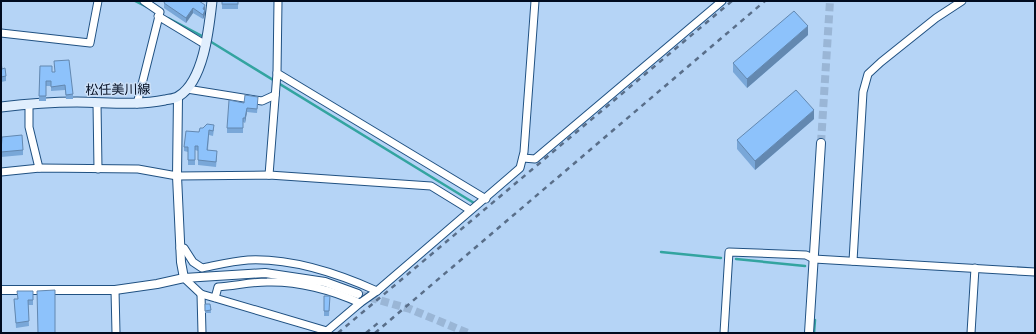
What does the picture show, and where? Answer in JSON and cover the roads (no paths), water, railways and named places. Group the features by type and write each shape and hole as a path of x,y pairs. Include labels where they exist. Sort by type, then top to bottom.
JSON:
{"main road":[{"path":"178,97 187,89 193,79 206,45 212,1"},
{"name":"松任美川線","path":"1,107 98,103 137,104 178,97"}],"street":[{"path":"1,33 90,43 98,1"},
{"path":"137,104 160,12 144,1"},
{"path":"269,175 277,73 278,1"},
{"path":"178,97 177,176 180,248 184,278 201,294 327,331 360,303 377,291 470,210 486,199 520,168 523,158 535,1"},
{"path":"523,158 535,159 722,1"},
{"path":"853,261 862,92 868,74 936,18 962,1"},
{"path":"158,16 206,45"},
{"path":"277,73 486,199"},
{"path":"187,89 262,100 275,94"},
{"path":"98,103 98,169"},
{"path":"29,105 29,127 39,168"},
{"path":"809,333 821,143"},
{"path":"1,172 39,168 138,169 177,176 269,175 431,186 470,210"},
{"path":"180,248 184,248 193,262 202,268 248,260 296,264 341,276 377,291"},
{"path":"724,333 729,252 806,255 814,259 1035,272"},
{"path":"971,333 975,268"},
{"path":"1,290 115,290 157,284 184,278 265,273 325,282 358,294"},
{"path":"215,298 218,287 267,282 294,283 321,289 334,292 360,303"},
{"path":"115,290 116,333"},
{"path":"201,294 202,333"}],"waterway":[{"path":"135,1 147,7"},
{"path":"168,18 204,37"},
{"path":"208,40 474,203"},
{"path":"661,252 721,258"},
{"path":"736,259 805,266"},
{"path":"814,333 815,320"}],"tunnel":[{"path":"821,143 830,1"},
{"path":"358,294 410,309 468,333"}],"railway":[{"path":"338,333 732,1"},
{"path":"375,333 765,1"},
{"path":"366,333 378,323"}]}
